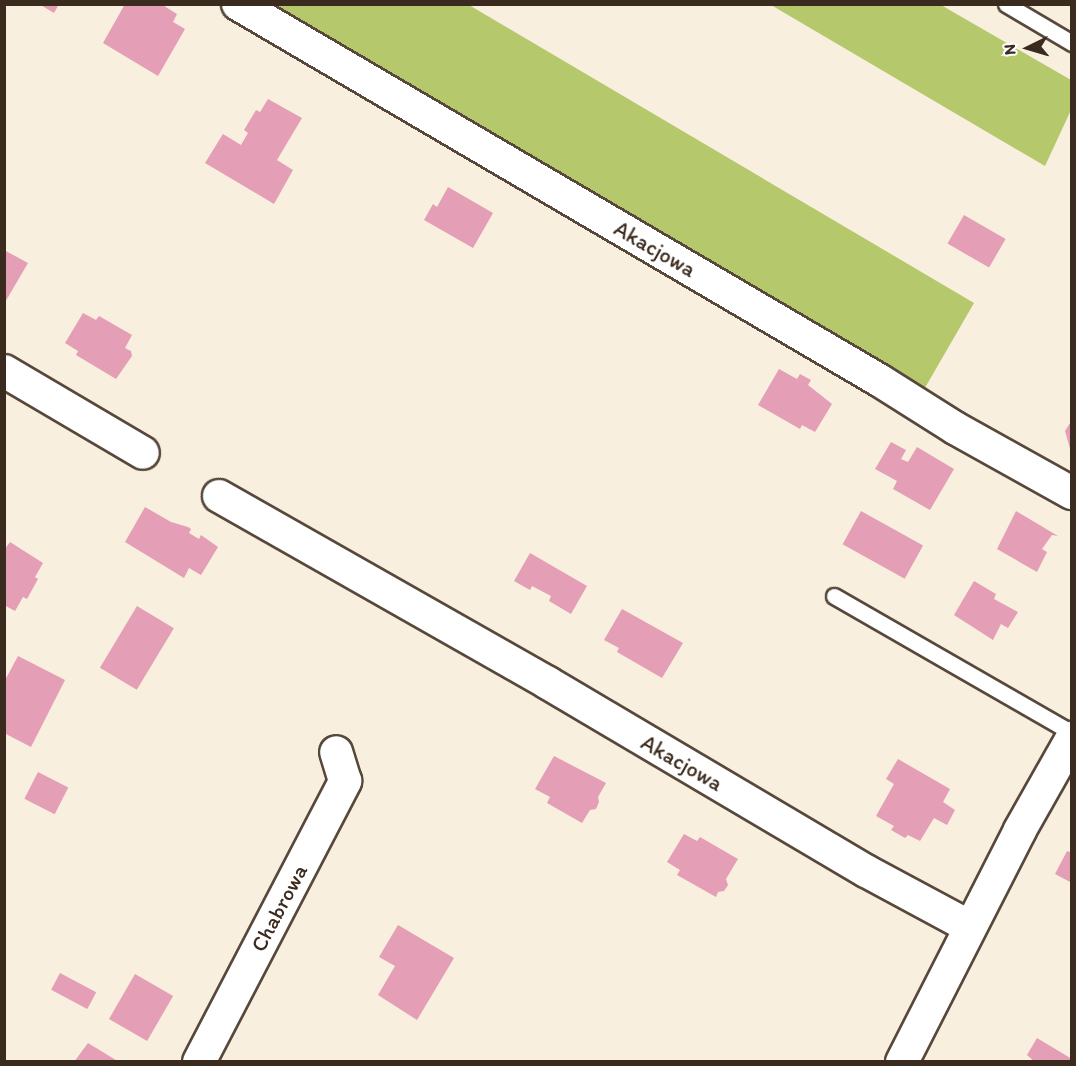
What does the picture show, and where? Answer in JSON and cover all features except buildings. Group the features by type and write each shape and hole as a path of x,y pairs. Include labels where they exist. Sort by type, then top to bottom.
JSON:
{"street":[{"name":"Akacjowa","path":"237,4 879,380 955,428 1071,493"},
{"path":"4,371 143,453"},
{"name":"Akacjowa","path":"219,496 866,871 970,927"},
{"path":"902,1062 970,927 1071,738"},
{"name":"Chabrowa","path":"199,1062 345,781 336,752"}],"lane":[{"path":"1006,4 1071,43"},
{"path":"834,596 1071,733"}],"green space":[{"path":"265,5 469,5 974,303 922,393"},
{"path":"771,5 941,5 1071,80 1071,110 1045,166"}]}
